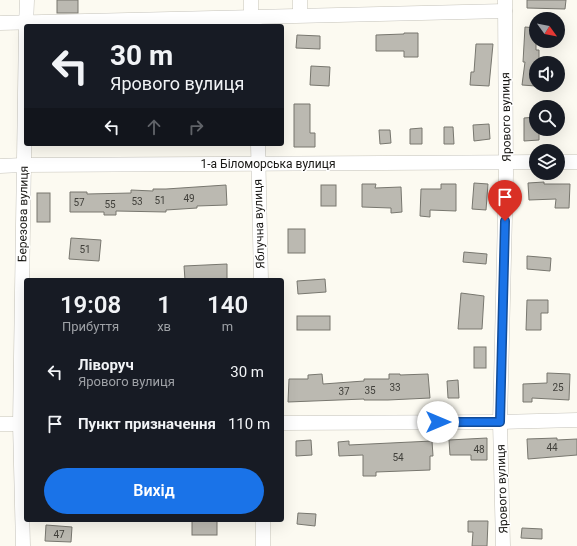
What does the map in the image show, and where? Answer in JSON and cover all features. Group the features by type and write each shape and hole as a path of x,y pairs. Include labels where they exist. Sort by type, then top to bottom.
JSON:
{"street":[{"name":"Березова вулиця","path":"26,24 27,0"},
{"path":"251,0 253,21"},
{"path":"300,0 300,15"},
{"path":"83,24 253,21 372,7 505,6"},
{"name":"Ярового вулиця","path":"503,546 500,422 506,162 505,6"},
{"path":"0,23 24,25"},
{"name":"Березова вулиця","path":"23,546 24,118"},
{"name":"Яблучна вулиця","path":"258,146 257,164 261,278"},
{"name":"1-а Біломорська вулиця","path":"0,166 529,162"},
{"path":"565,162 577,162"},
{"path":"284,423 500,422 577,420"},
{"path":"0,424 23,424"},
{"path":"263,522 263,546"}],"building":[{"path":"57,0 78,0 78,13 57,13"},
{"path":"527,0 566,0 565,9 527,8"},
{"path":"525,27 529,27 529,48 536,48 536,50 539,50 539,56 529,56 529,86 522,85 525,62 523,62"},
{"path":"418,33 418,57 404,57 404,51 376,51 376,35"},
{"path":"297,35 320,36 320,49 296,48"},
{"path":"476,44 493,44 489,86 470,85 471,72 474,72"},
{"path":"311,66 330,67 329,86 310,85"},
{"path":"294,104 310,104 310,133 315,133 315,147 294,147"},
{"path":"524,118 529,118 529,136 539,136 539,140 524,141"},
{"path":"489,124 490,139 474,141 473,125"},
{"path":"444,127 453,127 454,144 444,144"},
{"path":"422,128 422,144 410,144 410,129"},
{"path":"379,130 390,130 391,143 380,144"},
{"path":"544,182 544,184 570,184 569,208 555,208 556,199 529,200 528,183"},
{"path":"474,183 488,184 486,210 472,209"},
{"path":"362,184 376,184 375,188 401,187 402,212 391,213 391,208 362,207"},
{"path":"441,184 456,184 456,211 430,210 430,217 420,216 421,189 441,189"},
{"path":"226,185 227,205 197,206 197,208 166,210 166,212 116,211 116,215 104,215 104,212 70,212 70,192 87,192 87,194 131,193 131,190 153,191 153,189"},
{"path":"321,185 336,185 336,206 321,206"},
{"path":"37,193 50,193 50,222 37,222"},
{"path":"288,229 305,229 305,253 288,253"},
{"path":"71,238 101,240 99,261 69,259"},
{"path":"464,252 487,254 486,264 463,262"},
{"path":"527,256 551,258 550,271 527,269"},
{"path":"227,264 227,278 185,278 184,266"},
{"path":"325,279 326,292 298,294 297,281"},
{"path":"461,293 484,296 482,329 458,329"},
{"path":"527,300 548,300 548,313 541,313 541,330 526,330"},
{"path":"297,316 330,316 330,330 297,330"},
{"path":"474,347 486,347 486,368 474,368"},
{"path":"547,373 570,374 569,400 532,398 532,402 523,402 523,384 547,383"},
{"path":"322,374 323,384 364,381 364,379 389,379 389,374 428,374 430,398 288,402 289,379 308,379 308,375"},
{"path":"458,380 459,398 448,398 447,381"},
{"path":"487,438 487,460 471,460 471,455 450,455 449,440"},
{"path":"557,438 557,440 577,439 577,455 528,459 527,439"},
{"path":"311,440 312,455 296,456 296,441"},
{"path":"349,441 349,445 432,441 433,456 430,456 430,470 376,472 376,476 363,476 363,455 339,456 338,442"},
{"path":"298,513 316,514 315,526 297,524"},
{"path":"468,521 488,521 487,546 472,546 473,532 468,532"},
{"path":"192,522 217,522 217,535 192,535"},
{"path":"46,525 72,527 71,542 45,541"},
{"path":"522,528 542,529 542,539 521,538"}],"route":[{"path":"438,422 500,422 505,221"}]}
